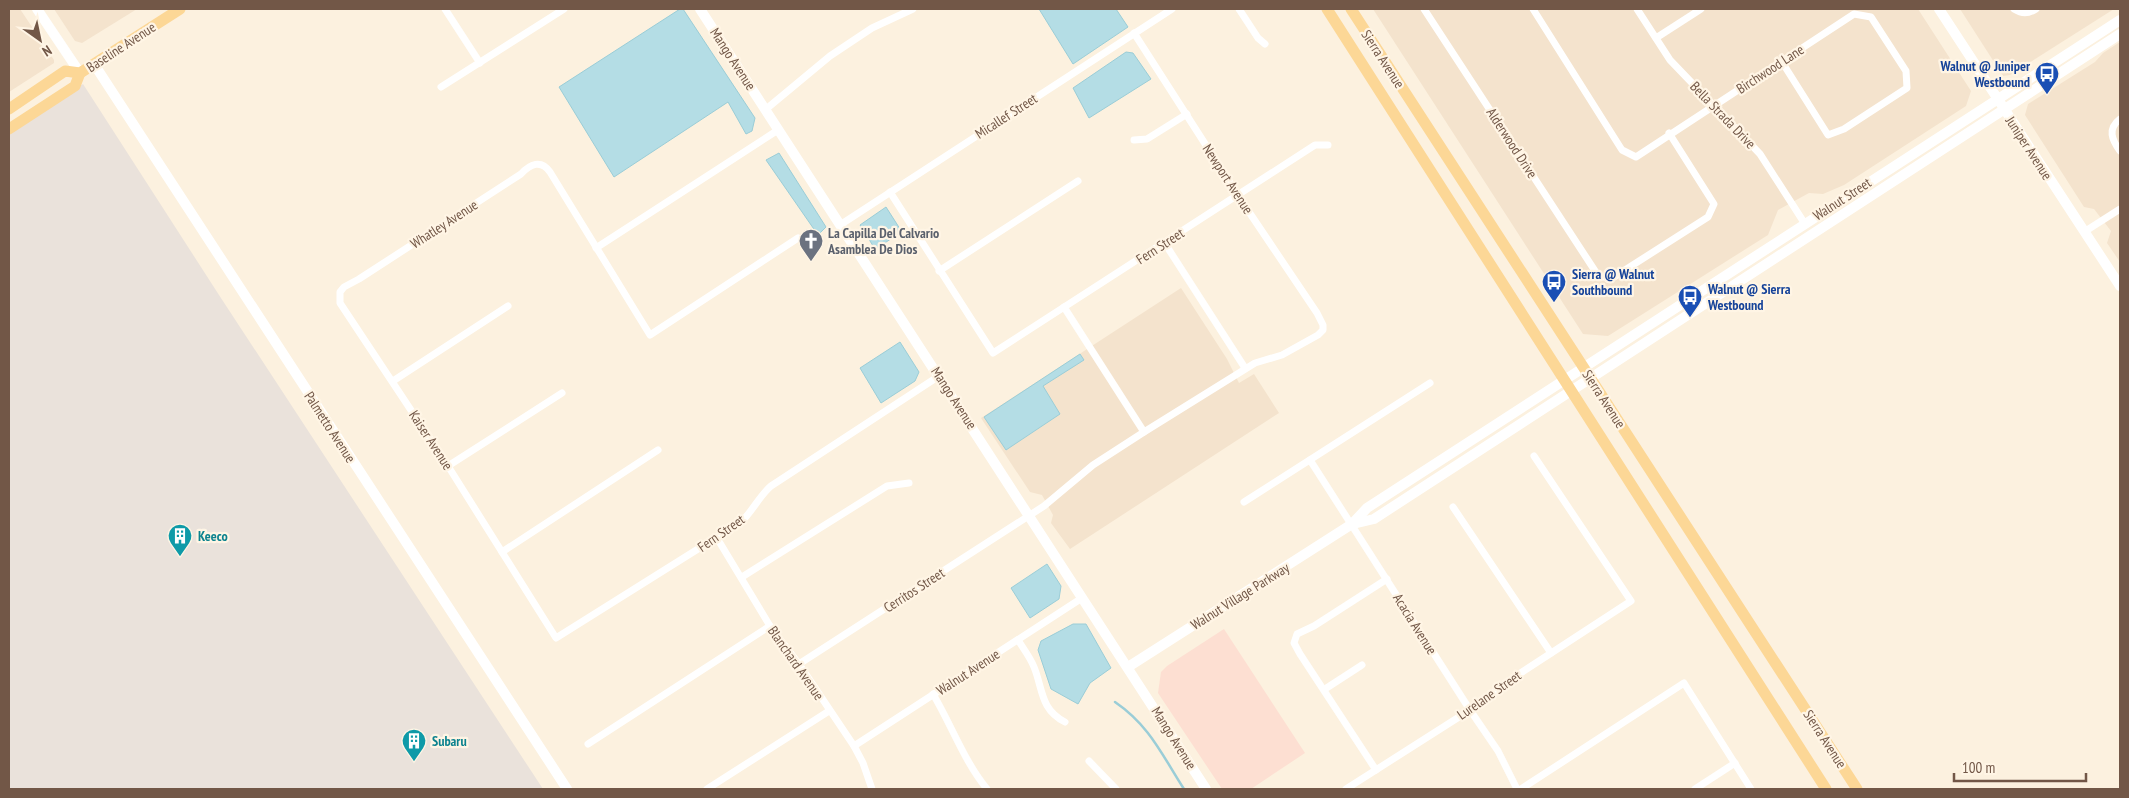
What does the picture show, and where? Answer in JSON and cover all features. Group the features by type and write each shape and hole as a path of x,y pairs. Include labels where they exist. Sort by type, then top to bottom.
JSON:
{"main road":[{"name":"Baseline Avenue","path":"9,109 65,71 80,73 180,9"},
{"name":"Sierra Avenue","path":"1327,9 1826,789"},
{"name":"Sierra Avenue","path":"1351,9 1857,789"},
{"path":"9,129 75,86 80,73"}],"street":[{"path":"37,9 80,73"},
{"path":"445,9 480,63"},
{"path":"441,88 564,9"},
{"name":"Mango Avenue","path":"700,9 1206,789"},
{"path":"765,110 830,56 872,28 913,9"},
{"name":"Micallef Street","path":"840,225 1172,9"},
{"path":"1239,9 1258,38 1265,44"},
{"name":"Alderwood Drive","path":"1424,9 1599,277 1614,277 1622,272 1708,216 1714,204 1670,134"},
{"name":"Birchwood Lane","path":"1533,9 1622,150 1636,157 1854,14 1871,17 1906,71 1907,88 1844,129 1828,135 1782,62"},
{"name":"Bella Strada Drive","path":"1637,9 1670,60 1760,154 1806,224"},
{"path":"1656,38 1701,9"},
{"name":"Juniper Avenue","path":"1939,9 2120,286"},
{"path":"2017,11 2027,13 2036,9"},
{"name":"Walnut Street","path":"1571,390 2001,105 2120,20"},
{"name":"Newport Avenue","path":"1134,33 1323,325 1323,330 1318,336 1294,349 1245,368"},
{"name":"Walnut Street","path":"1565,379 1806,224 2120,34"},
{"name":"Palmetto Avenue","path":"94,64 567,789"},
{"path":"1134,140 1147,139 1187,114"},
{"path":"2120,119 2113,127 2112,134 2113,140 2120,151"},
{"path":"778,130 596,248 650,334 798,238"},
{"name":"Fern Street","path":"939,271 993,353 1315,145 1328,145"},
{"name":"Whatley Avenue","path":"350,284 522,174 533,164 538,163 546,167 550,172 596,248"},
{"path":"890,192 939,271 1078,181"},
{"path":"2084,232 2120,209"},
{"path":"1164,242 1245,368"},
{"name":"Kaiser Avenue","path":"350,284 340,292 340,303 393,381 532,599"},
{"path":"393,381 508,306"},
{"path":"1064,307 1144,432"},
{"name":"Cerritos Street","path":"799,664 1055,498 1093,465 1245,368"},
{"name":"Fern Street","path":"532,599 556,638 717,538 746,518 763,492 771,486 939,376"},
{"name":"Walnut Village Parkway","path":"1128,667 1352,524 1367,508 1565,379"},
{"path":"1244,502 1430,383"},
{"name":"Walnut Village Parkway","path":"1352,524 1374,518 1571,390"},
{"path":"448,466 562,393"},
{"path":"502,552 658,450"},
{"name":"Lurelane Street","path":"1346,789 1470,710 1631,601 1534,456"},
{"name":"Acacia Avenue","path":"1310,460 1498,751 1519,789"},
{"path":"742,577 887,486 909,483"},
{"path":"1453,507 1552,653"},
{"name":"Blanchard Avenue","path":"717,538 770,626 799,664 854,746 863,763 872,789"},
{"path":"1376,770 1300,654 1294,643 1294,638 1297,634 1314,626 1387,579"},
{"name":"Walnut Avenue","path":"854,746 1082,598"},
{"path":"588,744 770,626"},
{"path":"1018,640 1034,666 1046,707 1055,717 1065,722"},
{"path":"1324,689 1362,665"},
{"path":"1519,789 1684,683 1751,789"},
{"path":"933,694 951,726 967,762 987,789"},
{"path":"707,789 829,710"},
{"path":"1090,761 1116,789"},
{"path":"1695,789 1735,763"}],"shaded area":[{"path":"9,9 20,9 54,60 54,63 9,92"},
{"path":"54,9 137,9 82,43 75,41"},
{"path":"1373,9 1918,9 1971,91 1966,106 1844,185 1823,194 1809,193 1778,210 1768,235 1608,336 1583,334"},
{"path":"1960,9 2114,9 2010,75 2003,76"},
{"path":"2120,42 2120,262 2107,243 2111,231 2094,209 2084,207 2025,115 2028,104 2095,62 2103,53"},
{"path":"83,84 543,789 9,789 9,133"},
{"path":"1181,288 1227,359 1239,383 1254,374 1279,413 1070,549 1051,523 1053,515 1042,495 1030,492 981,418"},
{"path":"1224,629 1305,753 1251,789 1222,789 1158,693 1161,672 1167,666"}],"water":[{"path":"680,9 683,9 755,118 752,131 746,134 728,102 614,177 559,87"},
{"path":"1039,9 1116,9 1128,27 1073,64"},
{"path":"1126,52 1133,53 1151,79 1089,118 1073,88"},
{"path":"779,153 826,227 818,235 766,160"},
{"path":"886,207 902,232 875,249 860,225"},
{"path":"900,342 919,372 915,381 881,403 860,368"},
{"path":"1080,354 1084,360 1043,386 1060,414 1006,450 984,417"},
{"path":"1047,564 1061,586 1059,599 1030,618 1011,588"},
{"path":"1073,624 1086,624 1111,668 1090,683 1078,704 1051,689 1038,650 1041,641"}],"waterway":[{"path":"1115,702 1127,711 1146,731 1184,789"}],"place":[{"name":"Walnut @ Juniper Westbound","path":"2047,95"},
{"name":"La Capilla Del Calvario Asamblea De Dios","path":"811,262"},
{"name":"Sierra @ Walnut Southbound","path":"1554,303"},
{"name":"Walnut @ Sierra Westbound","path":"1690,318"},
{"name":"Keeco","path":"180,557"},
{"name":"Subaru","path":"414,762"}]}
